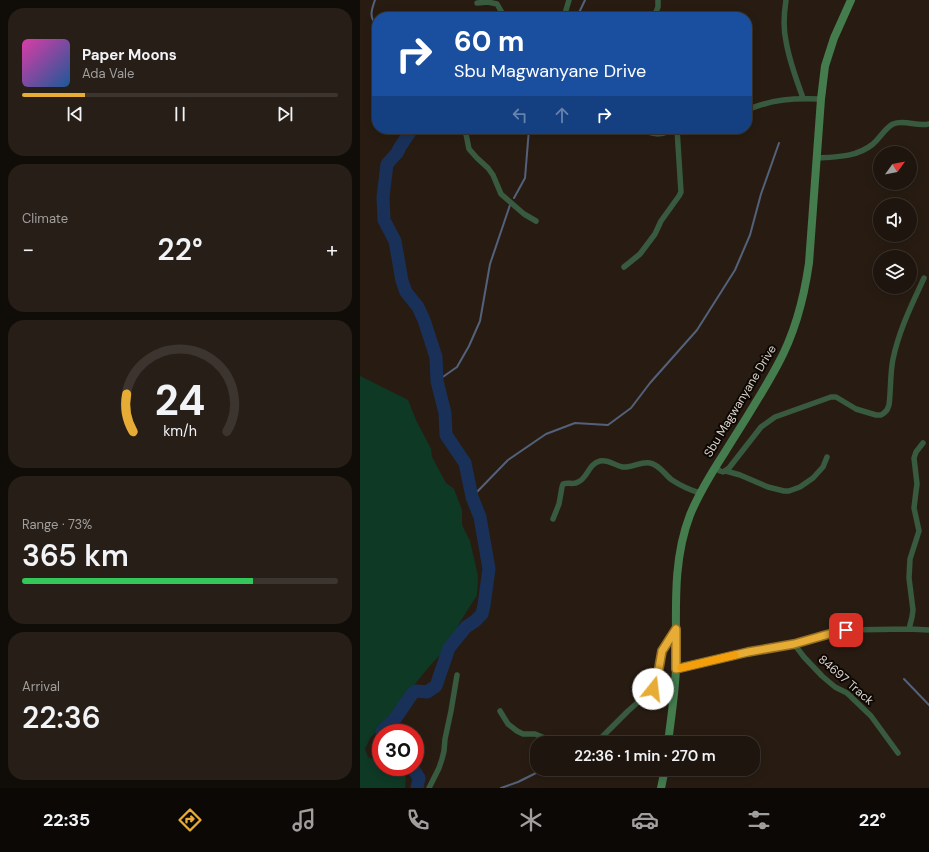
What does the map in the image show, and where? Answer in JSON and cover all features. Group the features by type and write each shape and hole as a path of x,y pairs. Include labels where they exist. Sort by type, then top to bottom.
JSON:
{"main road":[{"name":"Sbu Magwanyane Drive","path":"669,736 675,694 676,584 680,548 690,516 700,492 779,363 788,344 795,323 806,285 809,263 821,99 825,66 840,23 851,0"},
{"path":"661,788 664,776"}],"street":[{"path":"565,12 569,0"},
{"path":"656,12 658,0"},
{"path":"786,0 786,42 793,70 803,98"},
{"path":"476,3 488,2 497,4 502,12"},
{"path":"752,108 762,104 787,99 821,99"},
{"path":"817,158 846,156 866,149 887,128 894,124 902,122 921,125 929,124"},
{"path":"466,134 469,149 493,175 501,194 524,214 536,220"},
{"path":"624,267 640,254 655,234 661,221 681,192 676,134"},
{"path":"726,471 740,456 761,427 775,417 827,398 834,397 839,398 856,410 876,415 881,415 884,413 889,405 892,360 900,334 924,278"},
{"path":"909,629 913,610 909,578 910,559 919,531 914,514 916,491 914,458 916,452 923,443"},
{"path":"715,467 720,471 740,475 768,487 789,491 800,487 813,478 823,466 827,457"},
{"path":"553,519 559,504 562,485 564,483 575,484 585,478 592,466 600,461 610,462 623,467 652,463 683,487 700,492"},
{"path":"603,736 653,689 657,679 662,651 676,629"},
{"path":"676,669 748,652 794,644 846,630 929,630"},
{"name":"84697 Track","path":"794,644 801,654 822,676 835,687 847,693 871,716 898,753"},
{"path":"429,788 437,772 444,751 457,675"},
{"path":"500,711 508,724 517,731 524,734 535,734 540,736"}],"green space":[{"path":"360,376 408,400 416,420 431,449 432,457 446,483 454,489 462,510 462,525 470,541 478,576 477,595 460,622 450,645 418,680 397,710 384,724 372,724 372,736 365,749 368,757 372,759 372,776 405,776 405,788 360,788"}],"waterway":[{"path":"372,12 372,7 375,0"},
{"path":"579,12 585,0"},
{"path":"390,724 395,719 412,694 416,691 427,692 436,686 449,648 466,627 482,614 489,569 480,517 472,497 465,463 446,435 445,413 437,381 436,357 424,320 418,307 406,292 402,281 395,241 384,220 383,197 387,164 397,153 409,134"},
{"path":"514,198 525,178 529,134"},
{"path":"472,497 508,460 546,434 575,423 608,425 631,408 650,383 697,330 735,270 750,235 761,194 779,143"},
{"path":"437,381 457,367 469,346 480,321 490,264 510,205"},
{"path":"904,679 929,705"},
{"path":"417,788 419,778 418,776"},
{"path":"501,788 530,776"}],"slow traffic":[{"path":"681,668 735,655"}],"route":[{"path":"653,689 656,684 662,651 676,629 676,669 748,652 794,644 846,630"}]}
